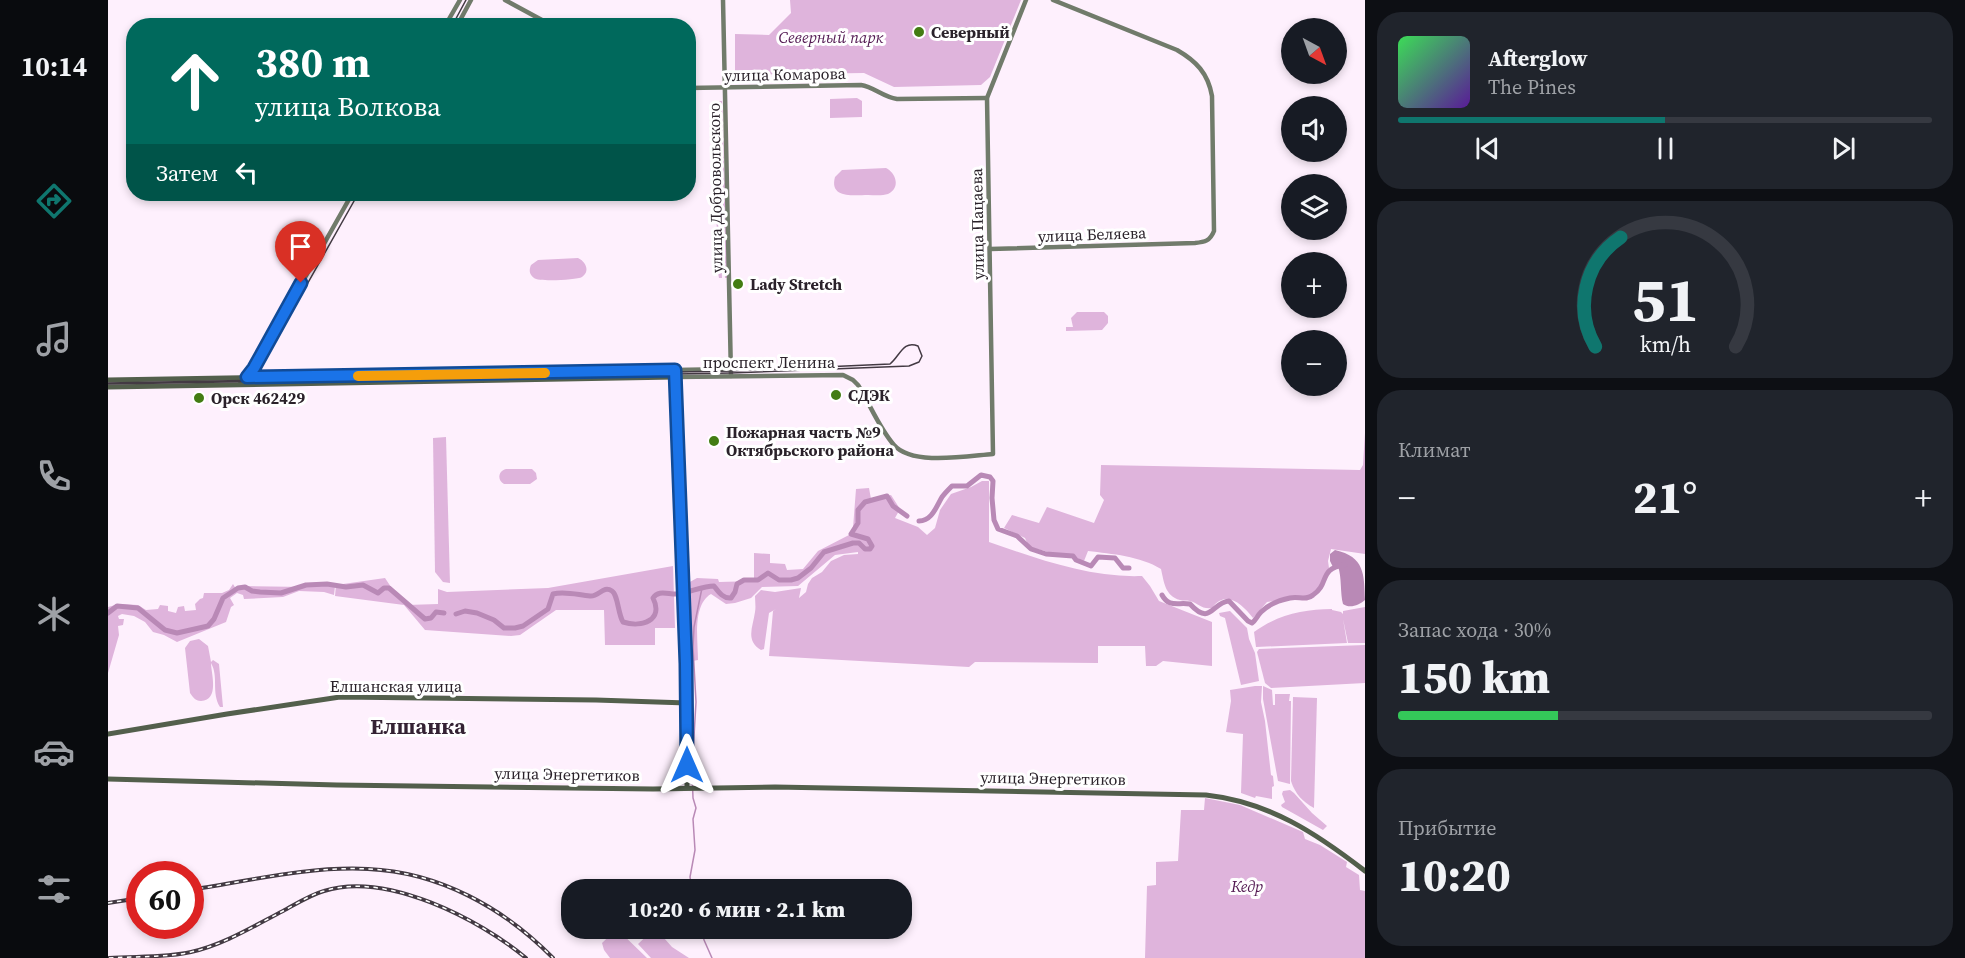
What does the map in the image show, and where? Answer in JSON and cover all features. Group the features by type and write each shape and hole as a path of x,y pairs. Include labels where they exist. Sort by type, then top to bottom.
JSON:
{"main road":[{"name":"проспект Ленина","path":"108,380 675,374"},
{"name":"проспект Ленина","path":"108,387 675,374"},
{"path":"675,374 689,787"},
{"name":"Елшанская улица","path":"108,734 340,697 687,703"},
{"name":"улица Энергетиков","path":"108,779 337,785 653,789 797,787 1206,795 1243,801 1282,816 1328,842 1365,871"}],"street":[{"path":"450,18 460,0"},
{"path":"461,18 471,0"},
{"path":"505,0 538,18"},
{"name":"улица Добровольского","path":"723,0 731,376"},
{"name":"улица Пацаева","path":"993,454 987,98 1026,0"},
{"name":"улица Беляева","path":"990,249 1195,243 1206,242 1212,238 1214,231 1212,96 1208,78 1203,70 1190,57 1177,50 1053,0"},
{"name":"улица Комарова","path":"696,88 861,85 868,86 888,98 897,99 987,98"},
{"path":"240,384 254,368 348,201"},
{"name":"проспект Ленина","path":"675,374 731,369"},
{"name":"проспект Ленина","path":"675,374 843,375 858,385 888,438 901,452 921,457 993,454"}],"green space":[{"name":"Северный парк","path":"790,0 1021,0 990,77 981,85 894,87 864,73 735,75 735,34 769,35 791,13"},
{"path":"857,98 862,101 862,117 830,118 830,99"},
{"path":"713,101 716,101 722,278 719,278 718,273"},
{"path":"719,101 722,101 728,278 725,278"},
{"path":"886,168 896,181 895,188 888,194 844,194 836,189 834,184 835,177 842,170"},
{"path":"578,258 583,261 587,269 585,275 579,278 542,280 534,278 530,273 531,265 538,260"},
{"path":"1077,312 1104,312 1108,316 1108,323 1102,330 1066,331 1066,327 1073,327 1071,318"},
{"path":"1365,433 1365,554 1331,549 1329,568 1316,592 1309,596 1267,602 1253,618 1239,604 1228,599 1208,608 1175,598 1166,588 1161,569 1144,561 1088,551 1084,561 1029,547 1025,538 1004,528 1012,515 1039,523 1047,507 1094,523 1104,500 1100,495 1101,465 1360,470 1363,465"},
{"path":"446,437 450,583 443,582 435,572 433,438"},
{"path":"506,469 532,469 537,479 530,484 504,484 499,476"},
{"path":"982,481 989,481 989,542 1045,561 1084,571 1142,576 1159,601 1212,622 1212,666 1163,661 1156,666 1146,666 1145,646 1098,646 1098,663 975,662 969,667 769,656 773,611 776,609 769,613 764,649 761,650 756,646 751,633 755,596 761,590 775,592 801,588 799,598 806,592 812,578 822,572 831,561 844,555 858,554 858,552 835,555 798,586 762,587 751,598 726,604 711,594 701,606 697,624 698,660 693,661 688,583 697,578 718,579 719,582 754,581 754,553 770,554 770,563 785,564 787,570 803,569 818,551 849,535 853,528 856,489 869,488 871,499 891,495 900,509 895,518 918,527 927,535 935,528 940,510 951,494"},
{"path":"673,566 675,628 655,628 655,645 605,645 604,610 556,610 520,635 511,636 425,630 404,605 335,596 336,585 385,578 407,605 438,604 438,589 447,592 548,588"},
{"path":"326,583 335,586 334,595 324,592 299,591 283,597 244,599 243,595 237,593 230,598 234,605 231,607 226,622 177,642 153,632 145,622 134,616 122,614 118,616 119,619 124,619 123,625 118,626 119,635 108,673 108,607 119,604 138,605 146,610 158,609 160,605 168,606 168,611 176,613 178,607 184,606 185,611 196,610 195,604 203,598 204,593 222,593 229,590 233,584 236,589 242,586 305,587"},
{"path":"1365,607 1365,643 1348,643 1343,619 1347,643 1256,647 1254,632 1281,617 1322,609 1332,609 1343,614 1343,611"},
{"path":"1230,611 1247,628 1255,653 1259,681 1241,685 1225,618 1219,613"},
{"path":"199,639 208,646 211,662 213,660 219,664 223,707 220,707 217,701 215,674 211,663 213,691 211,696 199,701 190,693 185,648 190,641"},
{"path":"1365,645 1365,683 1271,688 1265,683 1257,652 1259,649"},
{"path":"1262,686 1261,702 1274,786 1272,787 1272,799 1256,796 1255,798 1241,793 1243,734 1226,732 1231,701 1230,690"},
{"path":"1263,686 1272,690 1273,705 1275,705 1275,694 1290,694 1290,784 1278,781 1263,699"},
{"path":"1293,697 1317,698 1314,808 1300,797 1291,781"},
{"path":"1290,790 1327,826 1323,830 1282,807 1281,805 1285,802 1283,791"},
{"name":"Кедр","path":"1205,798 1240,805 1303,832 1305,839 1320,845 1347,862 1346,867 1359,875 1360,890 1365,891 1365,958 1145,958 1147,886 1156,885 1156,862 1178,861 1181,810 1204,810"},
{"path":"606,939 627,939 647,958 610,958 602,943"},
{"path":"643,939 665,939 672,947 689,958 651,958 638,944"}],"shaded area":[{"path":"1335,550 1352,557 1361,568 1365,600 1357,605 1343,604 1338,566 1333,567 1330,561 1330,554"}],"waterway":[{"name":"Елшанка","path":"919,521 930,516 952,486 967,486 981,475 990,477 993,481 994,520 998,529 1017,536 1031,549 1046,554 1073,556 1076,560 1091,566 1098,557 1115,558 1123,568 1129,568"},
{"name":"Елшанка","path":"456,614 465,611 477,613 494,620 504,628 515,628 523,626 548,609 553,594 593,596 606,589 614,593 623,622 644,623 656,612 653,598 657,594 676,594 714,586 723,596 731,598 737,584 744,580 758,580 768,573 779,580 791,580 798,578 811,568 824,552 853,543 859,543 865,549 870,549 872,546 868,539 851,534 858,523 858,510 865,502 887,496 893,506 907,516"},
{"name":"Елшанка","path":"1162,595 1168,602 1190,604 1203,613 1211,612 1223,602 1229,601 1252,623 1264,609 1274,603 1290,598 1310,597 1318,591 1331,569 1345,565"},
{"name":"Елшанка","path":"108,613 117,606 138,608 165,630 177,633 208,626 214,619 223,598 238,588 245,587 252,591 281,593 306,585 327,584 346,587 363,585 378,593 384,588 389,588 425,619 431,618 436,612 444,613"},
{"path":"690,879 695,850 693,819 696,808 693,798 692,771 696,702 693,647 694,627 702,588"},
{"path":"704,939 712,958"}],"tram line":[{"path":"456,18 466,0"},
{"path":"245,381 252,377 261,366 354,201"},
{"path":"108,383 731,371 890,364 909,345 918,346 922,356 919,362 909,366 731,373 108,384"}],"railway":[{"path":"204,888 323,870 368,869 420,877 445,885 492,909 513,923 553,958"},
{"path":"109,958 171,955 203,949 238,934 314,895 349,887 375,888 403,893 431,902 483,928 526,958"},
{"path":"108,903 126,900"}],"slow traffic":[{"path":"358,376 545,373"}],"place":[{"name":"Северный","path":"919,32"},
{"name":"Lady Stretch","path":"738,284"},
{"name":"СДЭК","path":"836,395"},
{"name":"Орск 462429","path":"199,398"},
{"name":"Пожарная часть №9 Октябрьского района","path":"714,441"}],"district":[{"name":"Елшанка","path":"418,726"}],"route":[{"path":"301,283 247,377 675,370 686,664 687,765"}]}
